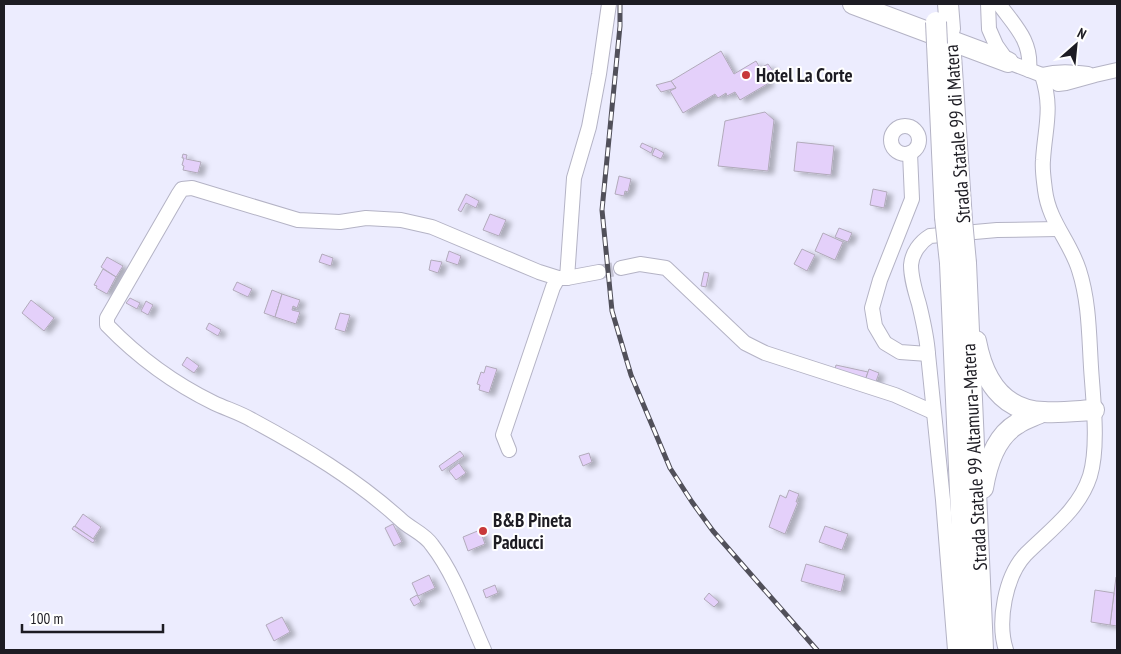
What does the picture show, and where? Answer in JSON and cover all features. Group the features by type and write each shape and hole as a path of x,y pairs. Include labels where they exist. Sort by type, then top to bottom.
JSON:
{"highway":[{"path":"853,4 946,33 1008,62"},
{"name":"Strada Statale 99 di Matera","path":"948,4 946,33 954,219 958,263"},
{"path":"958,263 967,650"},
{"name":"Strada Statale 99 Altamura-Matera","path":"958,263 966,294 983,650"},
{"path":"966,294 978,354 992,386 1006,400 1020,407 1042,412 1094,410"},
{"path":"978,525 986,468 998,441 1016,424 1042,412"}],"street":[{"path":"509,450 503,435 553,287 563,278 574,178 589,127 609,4"},
{"path":"988,4 989,29 996,45 1008,62 1036,72 1064,71 1095,75 1117,70"},
{"path":"999,4 1028,47 1036,72 1047,91 1049,106 1042,162 1045,192 1050,212 1058,230 1069,247 1086,292 1094,410 1094,455 1090,476 1077,503 1024,556 1014,574 1004,601 1003,634 1006,650"},
{"path":"946,33 981,39 989,29"},
{"path":"910,153 912,199 880,280 872,308 875,326 886,343 900,352 928,354"},
{"path":"484,650 448,569 432,544 423,535 403,522 350,479 275,432 246,416 213,402 167,375 126,345 107,325 107,318 178,195 182,189 192,188 298,220 340,222 366,218 401,220 425,226 539,272 563,278 599,272"},
{"path":"955,650 944,500 933,412 927,337 913,282 911,264 915,251 923,240 930,236 978,232 1058,230"},
{"path":"621,268 640,264 666,268 745,343 765,353 895,395 933,412"}],"building":[{"path":"721,51 734,74 756,61 760,68 768,64 773,71 765,76 769,83 740,100 735,92 727,96 726,93 718,98 715,94 683,113 670,91 676,88 671,81"},
{"path":"671,81 676,88 661,92 656,85"},
{"path":"765,112 774,120 768,171 718,166 725,121"},
{"path":"797,142 834,146 831,175 794,171"},
{"path":"642,143 653,148 651,153 640,147"},
{"path":"655,148 664,153 661,159 652,155"},
{"path":"183,154 187,155 186,159 201,162 198,173 183,170"},
{"path":"619,176 631,179 628,192 625,191 624,196 615,194"},
{"path":"873,189 887,192 884,208 870,205"},
{"path":"466,194 479,201 476,208 466,203 461,212 458,210"},
{"path":"490,214 506,220 499,236 483,230"},
{"path":"839,228 852,233 848,242 835,237"},
{"path":"823,233 843,242 835,260 815,251"},
{"path":"802,249 815,255 807,271 794,264"},
{"path":"449,251 461,256 458,265 446,261"},
{"path":"322,254 333,258 331,266 319,262"},
{"path":"107,257 123,266 116,277 101,267"},
{"path":"431,260 442,262 438,273 429,270"},
{"path":"103,269 116,277 107,294 94,285"},
{"path":"704,272 709,273 706,287 701,286"},
{"path":"237,282 252,289 248,297 233,290"},
{"path":"272,290 282,294 275,317 264,313"},
{"path":"282,294 300,300 297,308 293,306 292,310 300,312 296,324 275,317"},
{"path":"130,298 140,303 137,309 126,303"},
{"path":"31,300 54,318 44,331 22,313"},
{"path":"146,301 153,305 148,315 141,311"},
{"path":"340,313 350,315 345,332 335,329"},
{"path":"209,323 221,330 218,336 206,329"},
{"path":"187,357 199,366 194,373 182,365"},
{"path":"836,365 868,372 864,383 834,374"},
{"path":"486,366 497,369 489,393 479,390 480,385 477,384 481,372 484,373"},
{"path":"869,369 879,373 874,387 864,384"},
{"path":"460,451 464,456 442,471 439,466"},
{"path":"589,453 592,462 583,466 579,456"},
{"path":"459,463 466,473 456,480 449,471"},
{"path":"789,490 799,494 796,502 798,502 785,534 769,527 780,495 786,498"},
{"path":"83,514 101,527 93,539 75,526"},
{"path":"393,524 402,542 394,546 385,528"},
{"path":"74,526 95,540 93,543 72,529"},
{"path":"825,526 848,534 842,550 819,542"},
{"path":"480,530 485,544 468,551 463,537"},
{"path":"806,564 845,575 841,592 801,581"},
{"path":"429,575 435,588 418,596 412,583"},
{"path":"1117,577 1117,626 1110,625"},
{"path":"495,585 498,593 486,598 483,590"},
{"path":"1095,590 1114,593 1110,625 1091,622"},
{"path":"709,593 719,602 714,607 704,599"},
{"path":"417,595 421,602 414,606 410,599"},
{"path":"282,617 290,632 274,641 266,625"}],"tunnel":[{"path":"599,272 621,268"}],"railway":[{"path":"620,4 620,26 602,210 612,311 631,375 670,468 692,502 713,531 817,650"}],"place":[{"name":"Hotel La Corte","path":"746,75"},
{"name":"B&B Pineta Paducci","path":"483,531"}]}
